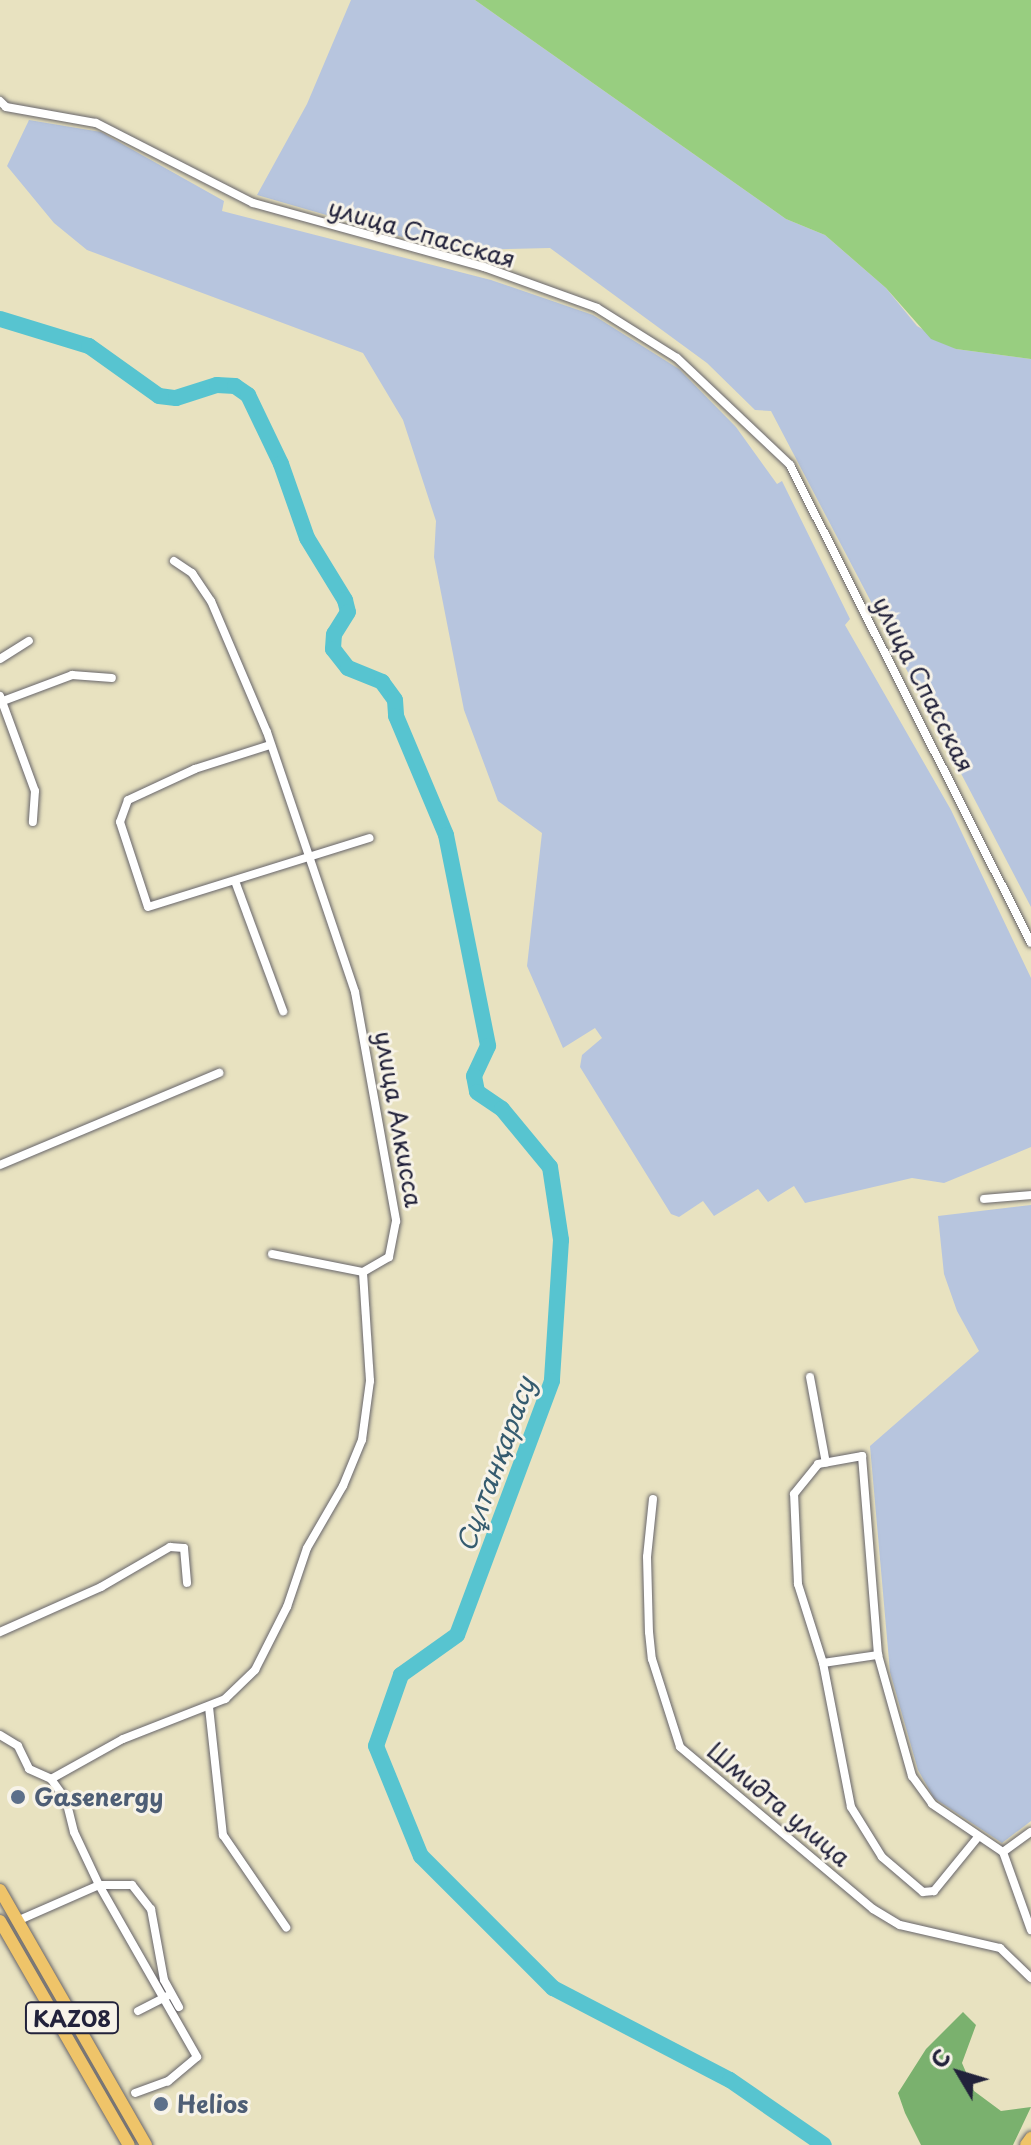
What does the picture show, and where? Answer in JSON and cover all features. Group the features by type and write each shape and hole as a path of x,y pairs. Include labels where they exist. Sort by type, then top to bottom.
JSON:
{"main road":[{"name":"KAZ08","path":"0,1890 146,2145"},
{"name":"KAZ08","path":"0,1921 129,2145"},
{"path":"1026,2145 1031,2138"}],"street":[{"name":"улица Спасская","path":"0,101 6,107 96,123 266,207 484,267 597,308 677,358 790,465 1031,943"},
{"name":"улица Алкисса","path":"174,561 192,573 211,601 270,745 358,1005 396,1221 389,1257 363,1272"},
{"path":"0,659 29,641"},
{"path":"33,822 35,791 1,698 72,675 112,678"},
{"path":"270,745 195,769 128,800 120,822 148,907 310,859 369,838"},
{"path":"235,881 283,1011"},
{"path":"0,1165 219,1073"},
{"path":"984,1199 1031,1195"},
{"path":"51,1779 123,1739 209,1707 255,1670 287,1607 307,1548 343,1486 362,1440 370,1381 363,1272 272,1254"},
{"path":"810,1377 826,1463"},
{"path":"978,1837 934,1891 923,1892 882,1857 851,1807 823,1663 798,1584 794,1494 818,1464 862,1456 878,1655 919,1790 978,1837 1003,1852 1031,1930"},
{"name":"Шмидта улица","path":"653,1499 647,1557 649,1632 652,1659 680,1747 873,1909 900,1925 1000,1948 1031,1978"},
{"path":"0,1632 101,1587 170,1547 184,1548 187,1583"},
{"path":"823,1663 878,1655"},
{"path":"209,1707 223,1835 286,1927"},
{"path":"0,1735 18,1746 29,1769 51,1779 66,1800 74,1832 99,1885 168,1995 197,2057 168,2081 135,2093"},
{"path":"1003,1852 1031,1832"},
{"path":"17,1921 99,1885 132,1885 151,1909 168,1995 179,2007"},
{"path":"138,2011 168,1995"}],"shaded area":[{"path":"351,0 475,0 786,219 825,235 886,288 917,326 956,349 1031,359 1031,907 771,411 755,410 707,363 550,248 470,250 406,238 257,195 307,104"},
{"path":"29,120 101,132 224,201 222,211 491,280 593,315 679,369 736,427 777,484 782,481 850,619 845,625 951,810 1031,978 1031,1147 944,1183 912,1178 805,1203 794,1186 768,1202 758,1189 714,1216 703,1201 679,1217 671,1214 580,1067 582,1055 602,1038 595,1028 563,1048 527,966 542,833 498,801 464,710 434,557 436,521 403,420 363,353 87,250 54,223 7,166"},
{"path":"1031,1205 1031,1821 1002,1843 934,1798 918,1770 890,1672 870,1446 979,1351 957,1311 944,1274 938,1216"}],"green space":[{"path":"475,0 1031,0 1031,359 956,349 931,339 886,288 825,235 786,219"},
{"path":"963,2012 976,2025 962,2063 974,2091 1001,2111 1031,2107 1013,2145 921,2145 905,2113 898,2093 926,2049"}],"waterway":[{"name":"Сұлтанқарасу","path":"0,319 89,346 159,396 176,398 217,385 235,386 248,395 281,464 307,538 345,600 348,612 334,634 333,649 348,668 382,682 395,700 396,716 446,835 488,1046 474,1076 477,1092 502,1109 550,1167 561,1240 552,1381 457,1635 401,1675 376,1746 421,1856 553,1988 730,2080 824,2145"}],"place":[{"name":"Gasenergy","path":"18,1797"},
{"name":"Helios","path":"161,2104"}]}
